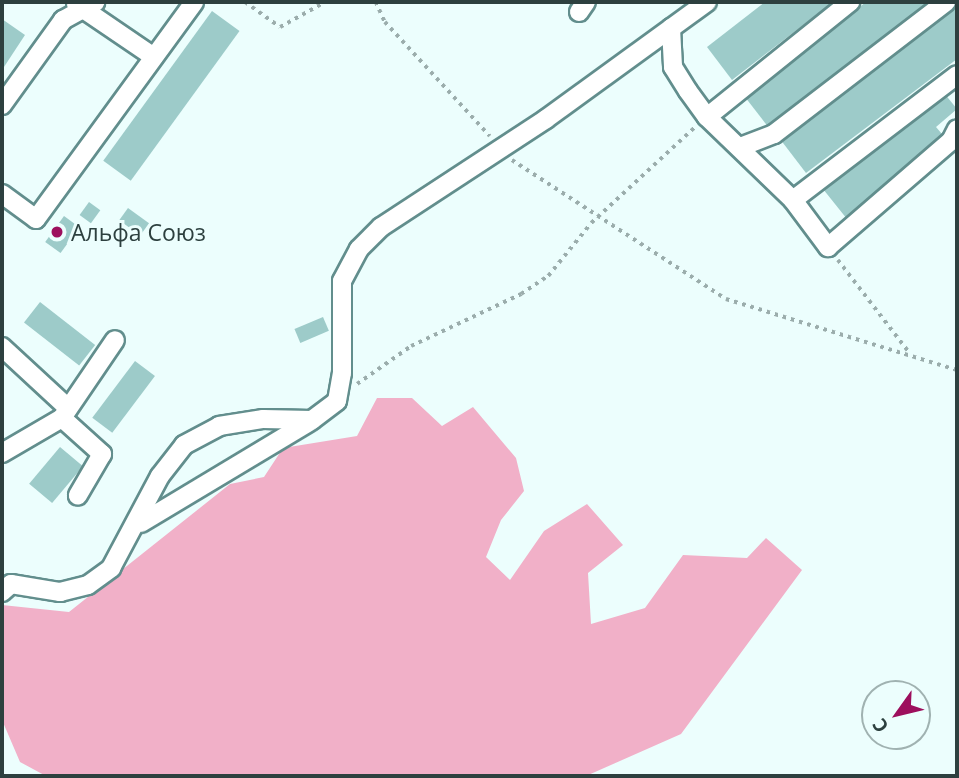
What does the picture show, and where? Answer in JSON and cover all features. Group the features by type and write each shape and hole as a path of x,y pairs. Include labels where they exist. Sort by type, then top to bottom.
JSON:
{"street":[{"path":"2,194 36,219 194,2"},
{"path":"138,525 312,420 337,401 342,373 342,281 359,249 381,227 501,148 707,2"},
{"path":"707,117 850,2"},
{"path":"743,146 774,134 946,2"},
{"path":"2,105 63,20 83,4 154,57"},
{"path":"671,28 673,67"},
{"path":"641,49 673,67 707,117 743,146 770,181 793,200 828,247 951,141 957,129"},
{"path":"793,200 957,75"},
{"path":"2,453 65,413 115,340"},
{"path":"2,348 102,454 78,495"},
{"path":"5,586 60,592 88,585 111,568 138,525 160,476 184,445 219,426 263,419 312,420"}],"path":[{"path":"245,2 280,27 325,2"},
{"path":"376,2 385,22 520,169 726,299 909,353 957,370"},
{"path":"337,401 411,346 521,295 548,276 597,217 707,117"},
{"path":"828,247 909,353"}],"shaded area":[{"path":"377,398 412,398 442,426 473,407 516,458 524,491 501,520 486,557 510,580 544,531 587,504 623,545 588,573 591,624 645,608 683,555 747,558 766,538 802,570 681,734 586,776 46,776 20,762 2,720 2,605 69,612 230,484 264,477 283,448 357,436"}],"building":[{"path":"765,2 833,2 732,80 707,47"},
{"path":"866,2 929,2 769,128 745,97"},
{"path":"957,5 957,59 806,173 780,139"},
{"path":"212,11 240,31 131,181 103,161"},
{"path":"2,19 25,35 2,70"},
{"path":"944,93 957,109 936,127 947,140 847,219 823,189"},
{"path":"89,202 100,210 91,223 80,215"},
{"path":"128,208 149,223 140,235 119,220"},
{"path":"64,216 79,227 61,253 45,242"},
{"path":"40,302 95,345 79,366 24,322"},
{"path":"323,317 329,331 300,343 294,329"},
{"path":"135,361 155,376 112,433 92,418"},
{"path":"60,447 83,466 52,503 29,484"}],"place":[{"name":"Альфа Союз","path":"57,232"}]}
